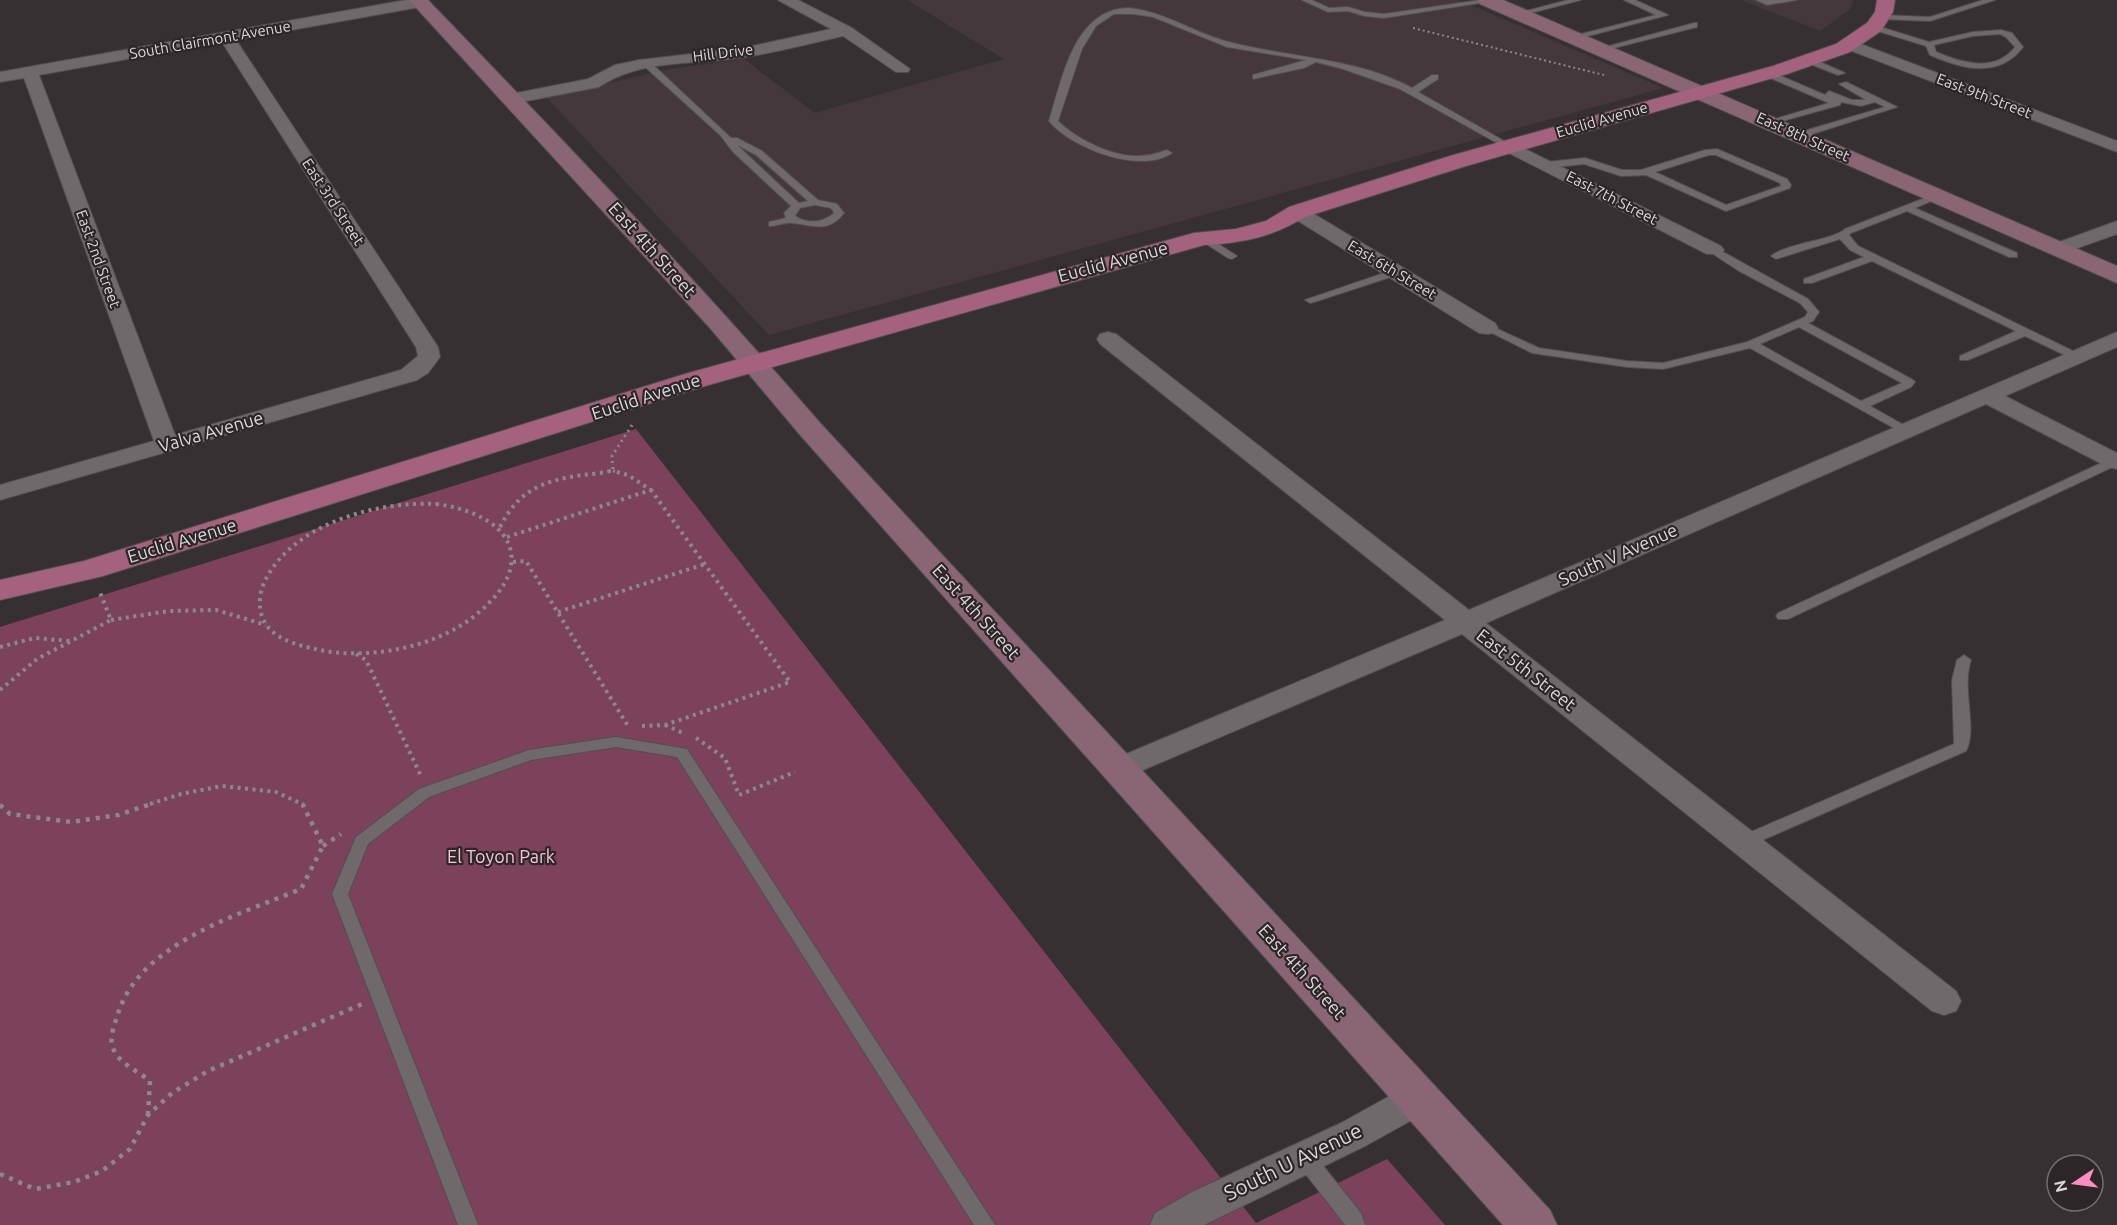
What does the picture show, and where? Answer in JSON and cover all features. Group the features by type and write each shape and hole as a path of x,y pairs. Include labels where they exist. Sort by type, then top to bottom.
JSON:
{"main road":[{"name":"Euclid Avenue","path":"0,610 96,581 695,380 1203,238 1237,236 1274,226 1297,212 1509,146 1802,62 1850,45 1880,15"},
{"name":"Euclid Avenue","path":"0,590 96,581"}],"street":[{"path":"786,0 846,31 902,69"},
{"name":"East 8th Street","path":"1488,0 2117,275"},
{"name":"South Clairmont Avenue","path":"0,77 227,38 419,1"},
{"name":"East 4th Street","path":"419,1 567,157 756,364 818,437 1533,1225"},
{"name":"Hill Drive","path":"508,96 593,82 599,77 621,69 647,64 728,55 846,31"},
{"name":"East 3rd Street","path":"227,38 427,347 429,357 420,368"},
{"name":"East 9th Street","path":"1850,45 2117,147"},
{"name":"East 2nd Street","path":"30,72 167,445"},
{"name":"East 7th Street","path":"1509,146 1714,250"},
{"name":"East 6th Street","path":"1297,212 1487,328"},
{"path":"2058,249 2117,227"},
{"name":"East 5th Street","path":"1108,339 1944,1001"},
{"name":"South V Avenue","path":"1118,769 1466,622 2117,339"},
{"name":"Valva Avenue","path":"0,493 409,375 420,368"},
{"path":"1988,396 2116,461"},
{"name":"South U Avenue","path":"1169,1225 1206,1204 1354,1134 1417,1099"}],"lane":[{"path":"1119,0 1121,11"},
{"path":"1306,0 1328,10 1348,9 1364,14 1384,16 1488,0"},
{"path":"1337,0 1348,9"},
{"path":"1436,0 1452,7"},
{"path":"1519,14 1577,0"},
{"path":"1576,38 1664,15 1628,0"},
{"path":"1760,0 1767,3 1793,0"},
{"path":"1880,15 1930,19 1991,0"},
{"path":"1167,153 1143,159 1129,158 1071,136 1053,121 1082,40 1090,27 1105,14 1121,11 1163,17 1196,34 1230,45 1315,60 1384,79 1509,146"},
{"path":"1880,15 1929,44 1933,53 1970,66 2000,63 2014,57 2019,47 2009,35 2001,32 1973,34 1929,44"},
{"path":"1602,49 1694,25"},
{"path":"1256,77 1301,66 1315,60"},
{"path":"1802,62 1841,73"},
{"path":"1802,62 1826,77"},
{"path":"647,64 723,133 736,150 797,206"},
{"path":"1766,73 1864,116"},
{"path":"1412,92 1436,77"},
{"path":"1800,135 1893,107 1843,84"},
{"path":"1809,92 1826,93 1858,104 1871,101 1870,97"},
{"path":"1771,123 1837,103"},
{"path":"723,133 759,153 815,202"},
{"path":"1546,165 1585,161 1621,173 1647,172 1708,152 1717,153 1784,180 1786,185 1785,188 1726,208 1647,172"},
{"path":"1776,256 1844,235 1857,226 1938,196"},
{"path":"772,224 792,219 801,223 818,224 839,213 834,206 815,202 797,206 789,213 792,219"},
{"path":"1907,208 2013,255"},
{"path":"1844,235 1846,241 1854,248 2077,357"},
{"path":"1203,238 1232,256"},
{"path":"1487,328 1536,351 1627,364 1663,366 1751,344 1809,319 1814,312 1804,301 1743,269 1714,250"},
{"path":"1808,281 1873,257"},
{"path":"1310,300 1396,272"},
{"path":"1800,323 1909,382 1907,385 1862,405"},
{"path":"1964,358 2026,331"},
{"path":"1751,344 1905,430"},
{"path":"1784,616 2116,461"},
{"path":"1743,842 1961,747 1964,735 1960,670 1964,660"},
{"path":"468,1225 340,894 362,841 424,793 529,755 616,742 682,753 985,1225"},
{"path":"1305,1158 1354,1219 1355,1225"}],"path":[{"path":"1408,27 1497,47 1607,76"},
{"path":"613,471 612,456 632,425"},
{"path":"500,527 514,503 529,489 543,483 622,471 651,490 790,682 665,725 627,726 526,561 513,562"},
{"path":"507,537 651,490"},
{"path":"0,690 9,679 71,641 111,620 169,611 216,610 267,625 287,642 318,651 356,654 388,651 420,643 475,615 495,598 507,580 513,562 512,549 500,527 475,513 440,505 400,505 358,513 320,529 287,550 265,576 258,602 267,625"},
{"path":"558,612 705,564"},
{"path":"96,581 111,620"},
{"path":"0,647 23,640 52,636 71,641"},
{"path":"356,654 366,660 421,778"},
{"path":"665,725 699,739 725,758 738,795 795,772"},
{"path":"0,805 10,814 71,822 118,815 181,794 222,786 276,792 303,805 323,846"},
{"path":"148,1115 150,1081 140,1072 122,1062 112,1046 115,1012 129,989 148,965 184,939 301,889 323,846 347,829"},
{"path":"0,1174 35,1189 74,1182 102,1171 130,1149 148,1115 172,1093 208,1071 338,1013 380,998"}],"shaded area":[{"path":"907,0 1459,0 1663,88 769,335 546,97 670,69 744,59 815,113 1004,59"},
{"path":"1741,0 1854,0 1849,10 1820,31"}],"green space":[{"name":"El Toyon Park","path":"636,429 1256,1223 1387,1159 1445,1225 0,1225 0,627"}]}
